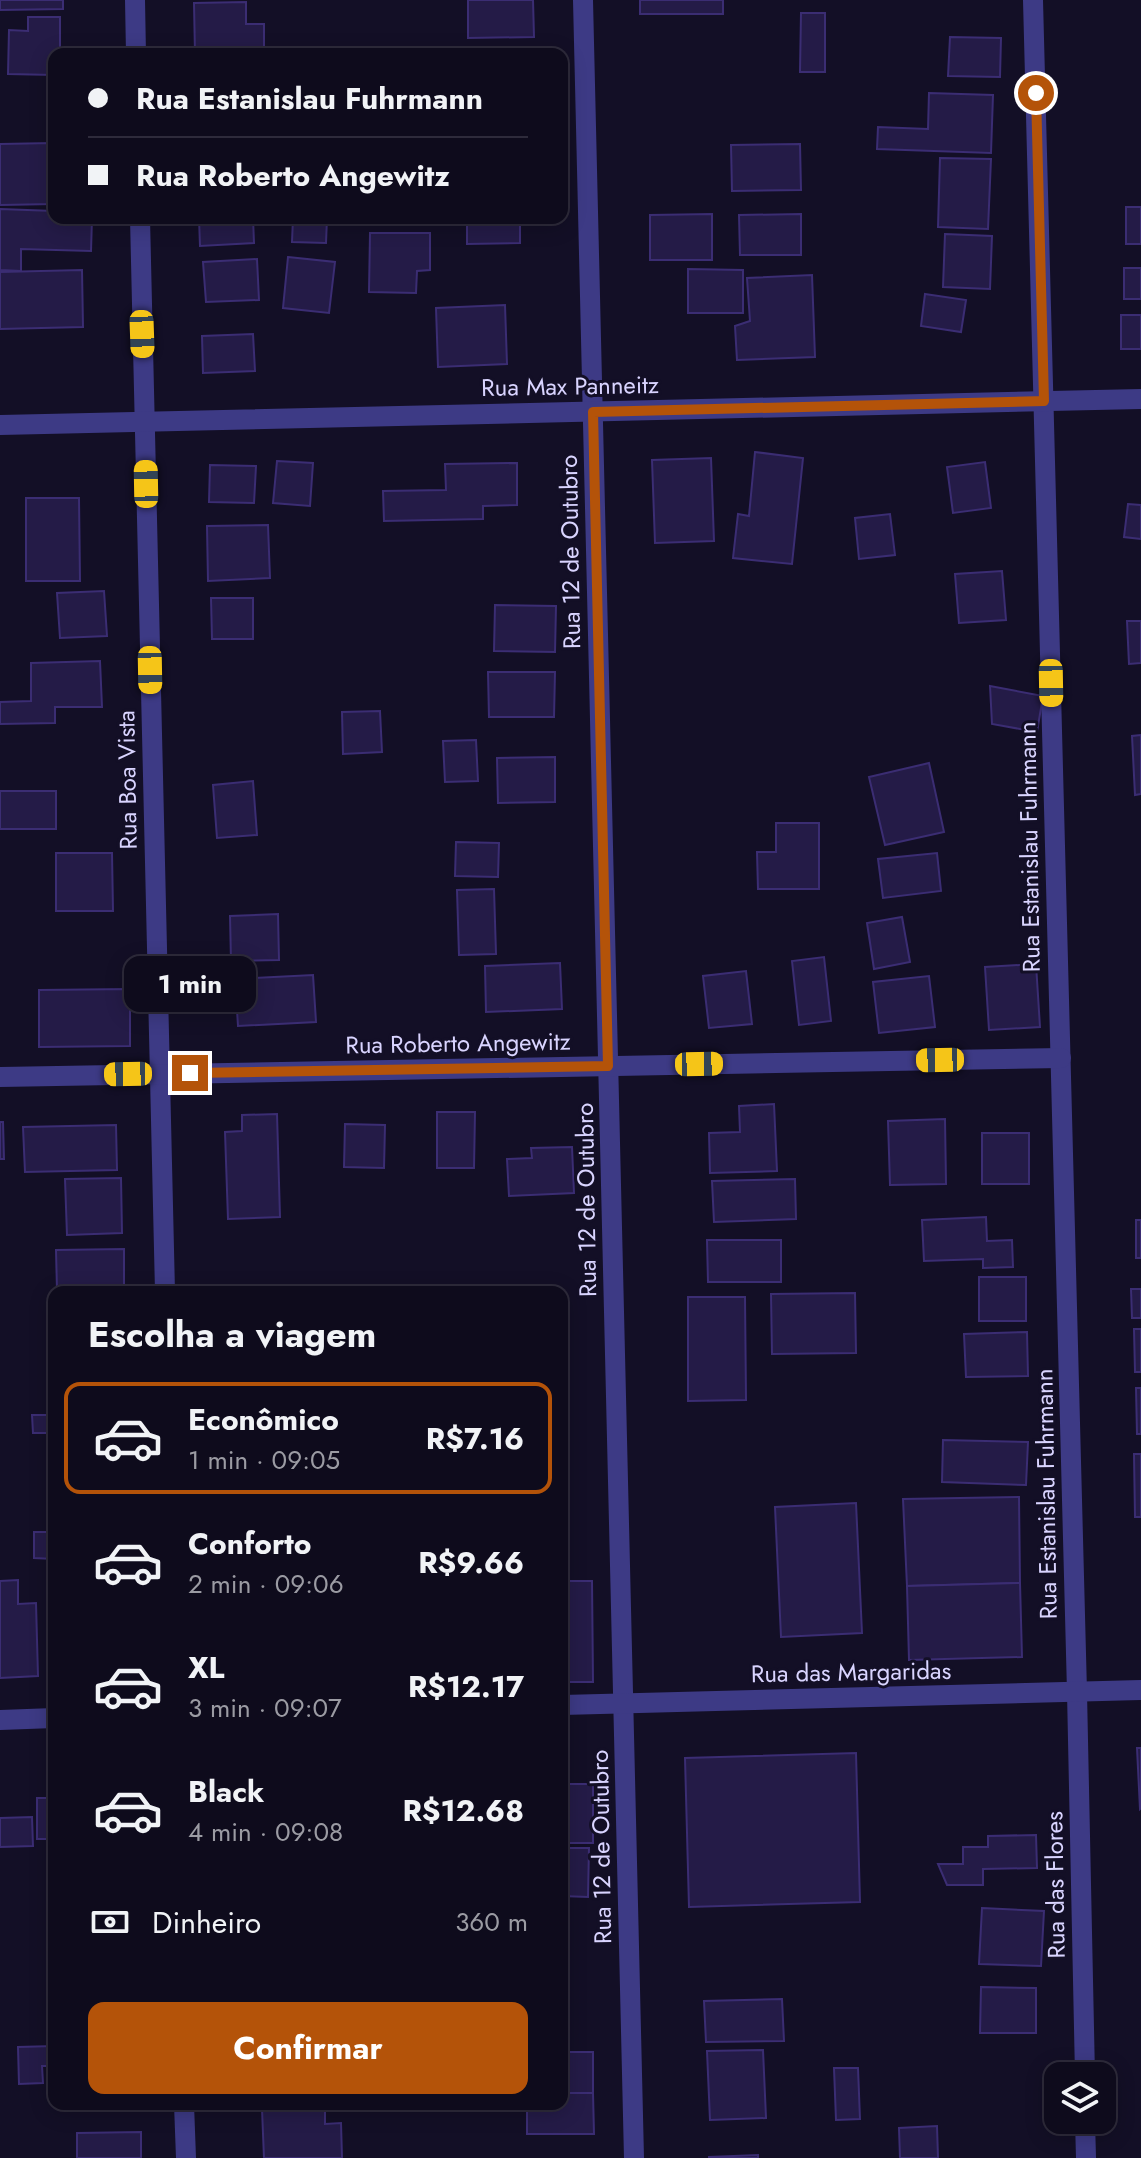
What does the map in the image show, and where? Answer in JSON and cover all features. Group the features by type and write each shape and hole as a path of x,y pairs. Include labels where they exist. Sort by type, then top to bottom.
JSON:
{"street":[{"path":"135,0 136,48"},
{"name":"Rua 12 de Outubro","path":"583,0 634,2158"},
{"name":"Rua Estanislau Fuhrmann","path":"1033,0 1077,1692"},
{"name":"Rua Boa Vista","path":"140,224 165,1286"},
{"name":"Rua Max Panneitz","path":"0,425 1141,399"},
{"name":"Rua Roberto Angewitz","path":"0,1077 1061,1058"},
{"name":"Rua das Margaridas","path":"568,1705 1141,1690"},
{"name":"Rua das Flores","path":"1077,1692 1085,2062"},
{"path":"0,1720 48,1718"},
{"path":"184,2110 186,2158"},
{"path":"1085,2134 1086,2158"}],"building":[{"path":"0,0 63,0 63,9 0,10"},
{"path":"468,0 533,0 534,37 468,38"},
{"path":"640,0 723,0 723,14 640,14"},
{"path":"246,2 246,24 264,24 264,48 195,48 194,3"},
{"path":"801,13 825,13 825,72 800,72"},
{"path":"28,17 60,17 60,48 48,48 48,75 8,74 9,30 28,31"},
{"path":"950,37 1001,38 1000,77 948,76"},
{"path":"929,93 993,95 991,153 877,149 878,127 928,129"},
{"path":"48,143 48,204 0,205 0,144"},
{"path":"800,144 801,190 732,191 731,145"},
{"path":"940,158 991,159 988,229 938,227"},
{"path":"1126,207 1141,207 1141,244 1126,244"},
{"path":"0,209 48,211 48,224 92,224 91,251 21,249 21,271 0,270"},
{"path":"712,214 712,260 650,260 650,215"},
{"path":"801,214 801,255 740,255 739,215"},
{"path":"199,224 253,224 254,243 200,246"},
{"path":"293,224 327,224 326,243 292,242"},
{"path":"467,224 520,224 520,243 467,244"},
{"path":"370,233 430,233 430,270 417,271 416,293 369,292"},
{"path":"945,234 992,236 990,289 943,287"},
{"path":"288,257 335,262 329,313 283,308"},
{"path":"257,259 259,300 206,302 203,262"},
{"path":"1124,268 1141,268 1141,299 1124,299"},
{"path":"688,269 743,270 743,313 688,313"},
{"path":"82,270 83,327 0,329 0,272"},
{"path":"812,275 815,357 737,360 735,326 750,321 747,278"},
{"path":"925,294 966,300 961,332 921,326"},
{"path":"505,305 507,364 438,367 436,308"},
{"path":"1121,315 1141,315 1141,349 1121,349"},
{"path":"253,334 255,371 203,373 202,336"},
{"path":"755,452 803,458 792,564 733,558 738,514 749,516"},
{"path":"711,458 714,541 655,543 652,460"},
{"path":"277,461 313,463 310,506 273,503"},
{"path":"985,462 991,508 953,513 947,467"},
{"path":"517,463 517,505 483,506 483,519 384,521 383,491 446,490 445,464"},
{"path":"210,465 256,466 254,503 209,502"},
{"path":"26,498 79,498 80,581 26,581"},
{"path":"1128,504 1141,505 1141,539 1124,537"},
{"path":"890,514 895,555 859,559 855,518"},
{"path":"268,525 270,578 208,581 207,526"},
{"path":"1002,571 1006,620 959,623 955,574"},
{"path":"104,591 107,636 60,638 57,593"},
{"path":"211,598 253,598 253,639 212,639"},
{"path":"495,605 556,606 555,652 494,651"},
{"path":"1127,621 1141,621 1141,663 1129,664"},
{"path":"100,661 102,707 55,707 55,723 0,724 0,702 31,701 31,663"},
{"path":"488,672 555,672 554,717 489,717"},
{"path":"990,686 1043,696 1037,732 992,724"},
{"path":"380,711 382,752 343,754 342,712"},
{"path":"1141,735 1141,794 1135,795 1132,736"},
{"path":"476,740 478,781 445,782 443,741"},
{"path":"555,757 555,802 498,803 497,758"},
{"path":"929,763 944,832 885,845 869,777"},
{"path":"253,781 257,835 217,838 213,785"},
{"path":"0,791 56,791 56,829 0,829"},
{"path":"776,823 819,823 819,889 758,889 757,852 776,852"},
{"path":"456,842 499,843 498,877 455,876"},
{"path":"56,853 112,853 113,911 56,911"},
{"path":"937,853 941,891 883,898 878,859"},
{"path":"494,889 496,954 459,955 457,890"},
{"path":"278,914 279,960 231,961 230,916"},
{"path":"902,917 910,962 874,969 867,923"},
{"path":"824,957 831,1021 799,1025 792,961"},
{"path":"560,963 562,1009 486,1012 485,966"},
{"path":"1036,964 1040,1027 989,1030 985,967"},
{"path":"746,971 752,1024 709,1028 703,976"},
{"path":"313,975 316,1022 238,1026 235,979"},
{"path":"929,976 935,1027 879,1033 873,982"},
{"path":"130,989 130,1046 39,1047 39,990"},
{"path":"774,1104 777,1171 710,1173 709,1133 740,1132 739,1106"},
{"path":"437,1112 475,1112 474,1168 437,1168"},
{"path":"277,1114 280,1217 228,1219 225,1132 242,1131 242,1115"},
{"path":"945,1119 946,1184 890,1185 888,1121"},
{"path":"0,1122 3,1122 4,1159 0,1159"},
{"path":"345,1124 385,1125 384,1168 344,1167"},
{"path":"116,1125 117,1170 25,1172 23,1127"},
{"path":"982,1133 1029,1133 1029,1184 982,1184"},
{"path":"572,1147 574,1193 509,1196 507,1159 532,1158 531,1148"},
{"path":"121,1178 122,1233 67,1235 65,1179"},
{"path":"795,1179 796,1219 714,1222 712,1181"},
{"path":"986,1217 987,1241 1012,1240 1013,1267 983,1268 983,1259 924,1261 922,1220"},
{"path":"1136,1220 1141,1220 1141,1258 1136,1258"},
{"path":"707,1240 781,1240 781,1282 708,1282"},
{"path":"124,1249 124,1286 57,1286 56,1250"},
{"path":"979,1277 1026,1277 1026,1321 979,1321"},
{"path":"1131,1289 1141,1289 1141,1318 1132,1318"},
{"path":"855,1293 856,1353 772,1354 771,1294"},
{"path":"688,1297 745,1297 746,1400 688,1401"},
{"path":"1134,1329 1141,1329 1141,1372 1135,1372"},
{"path":"1027,1332 1028,1376 966,1377 964,1334"},
{"path":"1136,1388 1141,1388 1141,1434 1137,1434"},
{"path":"32,1415 48,1415 48,1433 33,1433"},
{"path":"943,1440 1028,1442 1026,1485 942,1482"},
{"path":"1134,1454 1141,1454 1141,1517 1135,1517"},
{"path":"1019,1497 1020,1583 907,1586 903,1499"},
{"path":"856,1503 862,1633 781,1637 775,1507"},
{"path":"34,1532 48,1532 48,1559 34,1558"},
{"path":"18,1580 18,1604 36,1603 38,1676 0,1678 0,1581"},
{"path":"568,1581 592,1581 593,1682 568,1682"},
{"path":"1020,1583 1022,1657 909,1660 907,1586"},
{"path":"1137,1748 1141,1748 1140,1809"},
{"path":"856,1753 860,1902 689,1907 685,1758"},
{"path":"568,1784 593,1784 593,1843 568,1843"},
{"path":"37,1798 48,1798 48,1839 37,1839"},
{"path":"32,1817 33,1846 0,1847 0,1818"},
{"path":"1036,1835 1037,1868 983,1869 983,1885 947,1885 938,1864 963,1864 963,1847 988,1847 988,1836"},
{"path":"568,1848 589,1848 588,1897 568,1896"},
{"path":"982,1908 1044,1911 1041,1966 979,1964"},
{"path":"981,1987 1036,1988 1036,2033 980,2033"},
{"path":"782,1999 784,2041 706,2042 704,2001"},
{"path":"48,2046 48,2066 42,2066 43,2083 19,2084 18,2047"},
{"path":"763,2050 766,2118 710,2120 707,2051"},
{"path":"568,2052 593,2052 593,2093 568,2093"},
{"path":"834,2068 858,2068 860,2119 836,2120"},
{"path":"568,2093 593,2093 594,2134 527,2134 527,2110 568,2110"},
{"path":"262,2110 325,2110 325,2124 341,2123 342,2158 264,2158"},
{"path":"937,2126 938,2158 900,2158 899,2128"},
{"path":"141,2132 141,2158 77,2158 77,2133"},
{"path":"758,2155 758,2158 709,2158 709,2157"}],"route":[{"path":"190,1073 608,1066 593,412 1044,401 1036,93"}]}
